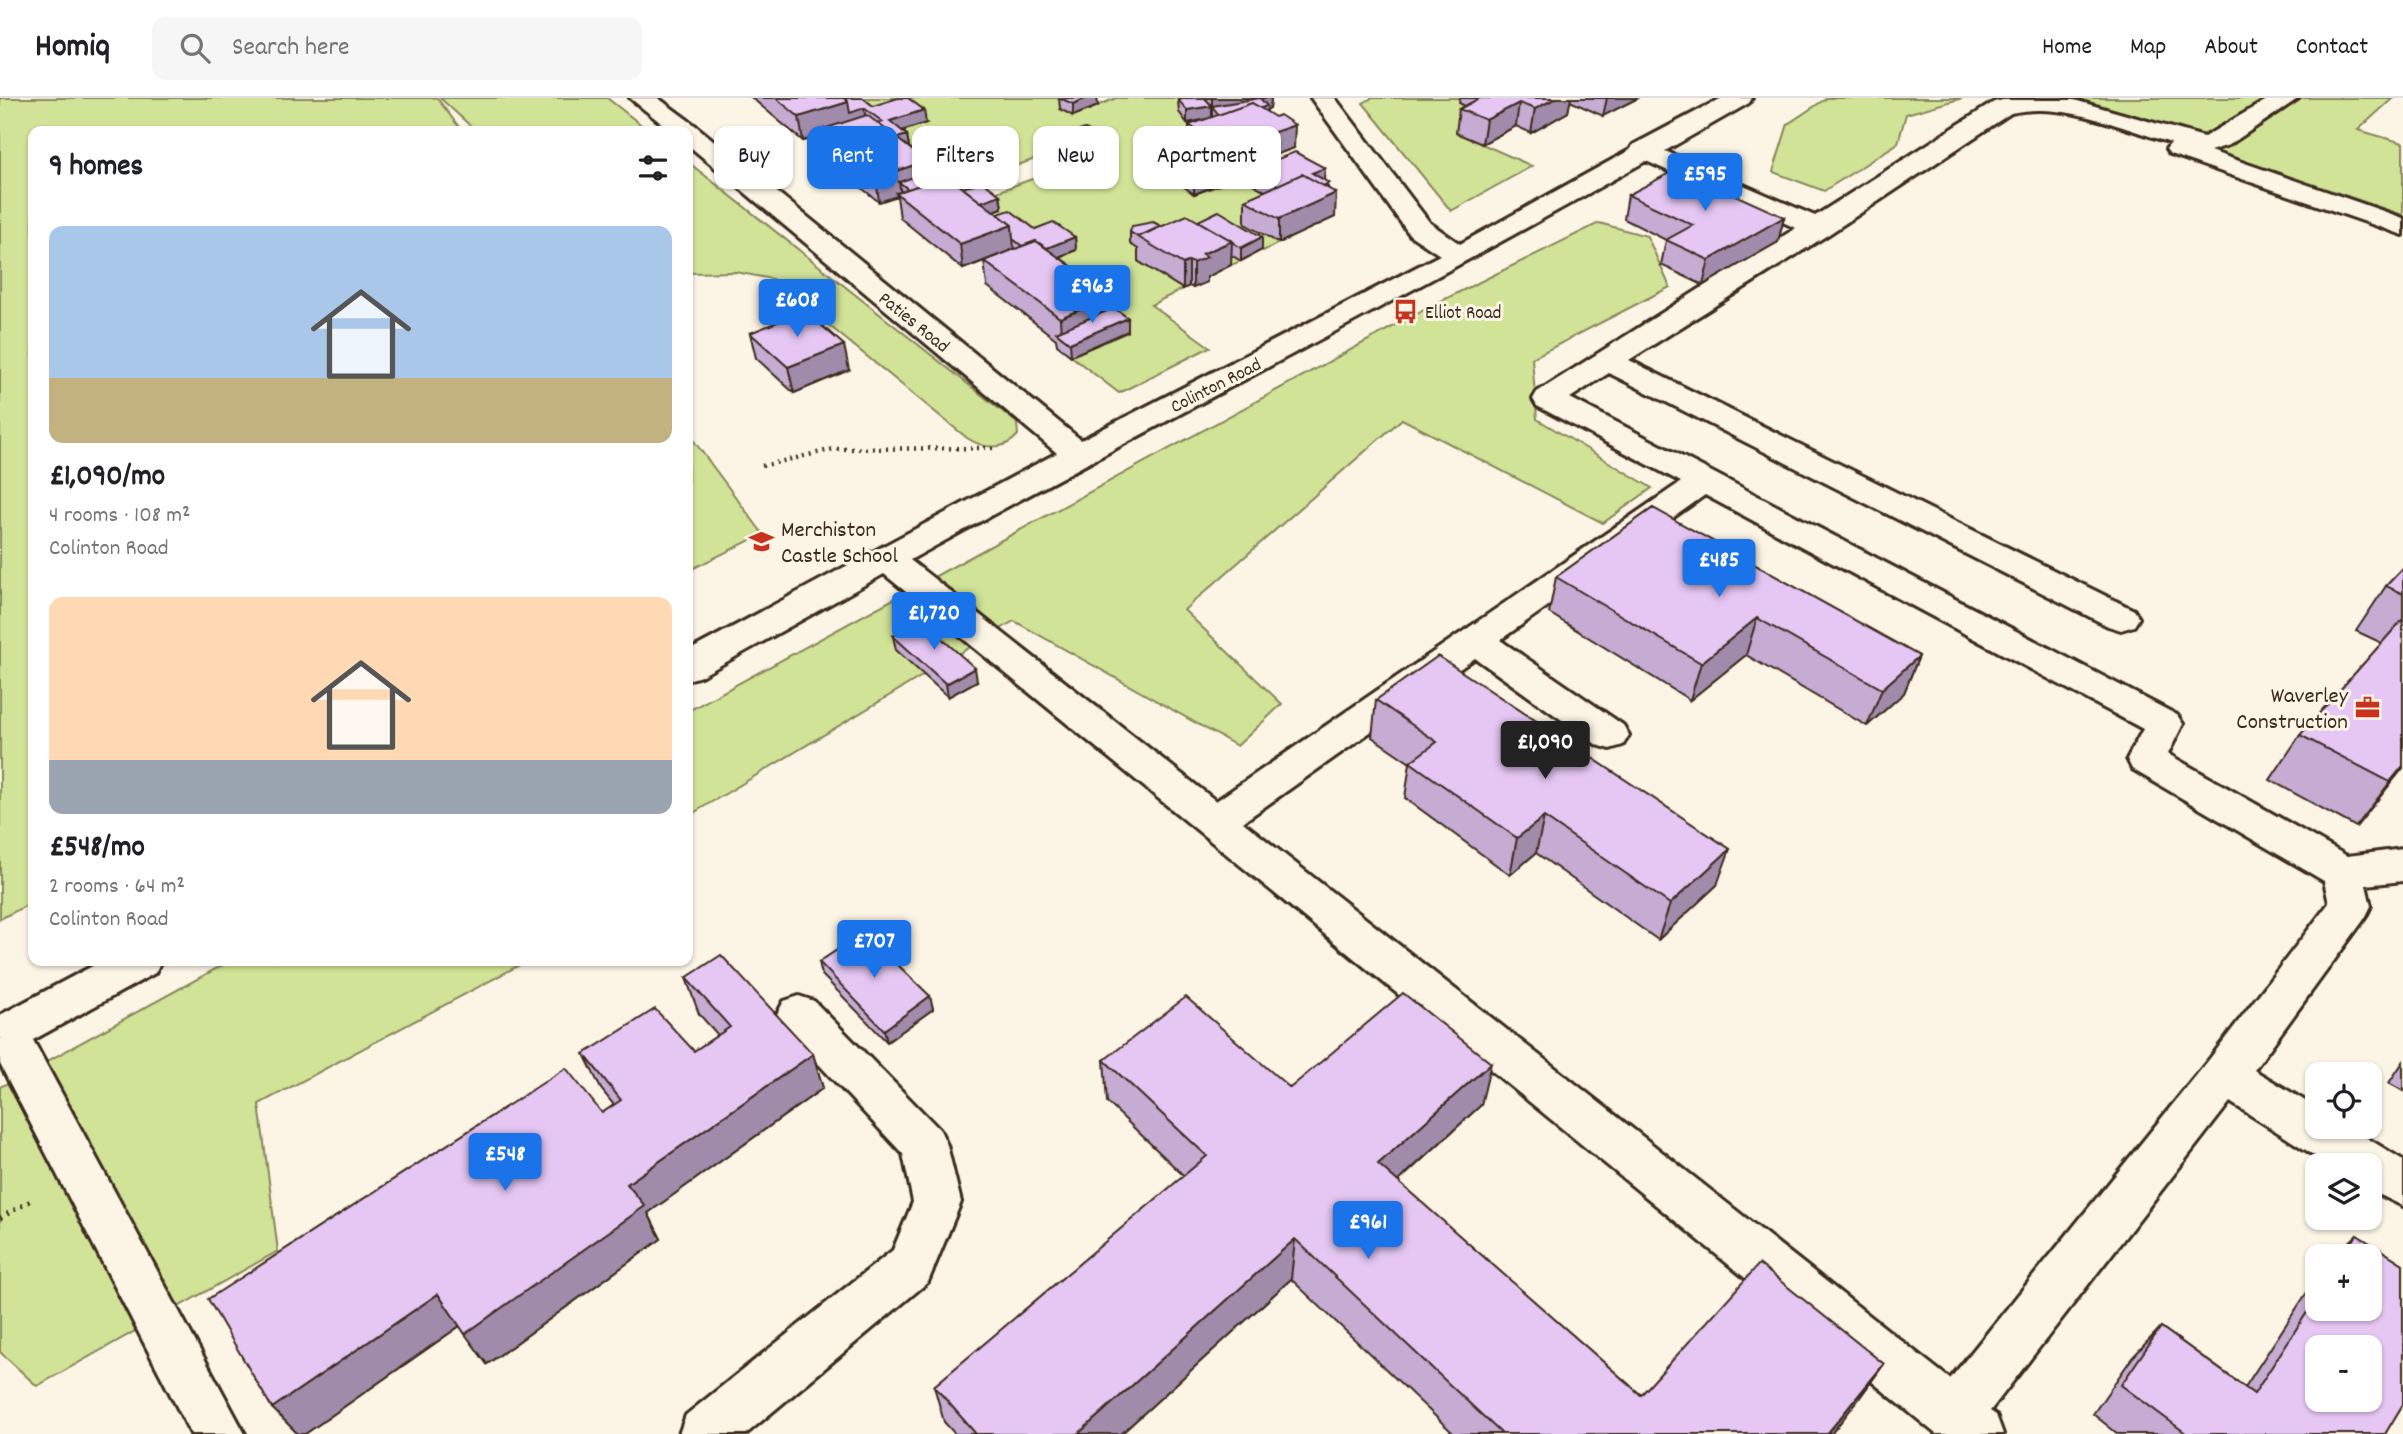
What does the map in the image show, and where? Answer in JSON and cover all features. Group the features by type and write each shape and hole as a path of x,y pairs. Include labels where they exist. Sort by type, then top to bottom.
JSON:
{"street":[{"name":"Paties Road","path":"642,98 679,126"},
{"path":"1323,98 1420,229 1459,256"},
{"name":"Colinton Road","path":"693,664 1078,454 1459,256 1642,150 1740,98"},
{"path":"2287,98 2220,140 2204,145 2074,107 2036,100 2003,107 1819,228 1548,399 2164,724 2146,759 2342,872 2403,865"},
{"path":"2074,107 2094,120 2403,227"},
{"name":"Paties Road","path":"693,137 1078,454"},
{"path":"1642,150 1819,228"},
{"path":"1608,361 2121,618"},
{"path":"1214,821 1704,481"},
{"path":"888,560 1966,1425 2350,906 2342,872"},
{"path":"1475,640 1610,735"},
{"path":"131,966 3,1034 219,1434"},
{"path":"705,1434 911,1266 937,1202 924,1145 799,1014"},
{"path":"2224,1075 2403,1185"}],"path":[{"path":"762,466 834,449 980,447 1078,454"}],"green space":[{"path":"0,98 437,98 458,126 28,126 28,905 0,919"},
{"path":"440,98 607,98 643,126 471,126"},
{"path":"849,98 1086,98 1073,116 1116,98 1195,98 1179,112 1187,123 1212,118 1218,126 1133,126 1133,189 1188,189 1194,194 1208,189 1281,189 1281,184 1289,204 1246,224 1279,243 1263,251 1219,224 1198,234 1241,261 1231,265 1187,239 1139,262 1183,289 1151,305 1210,347 1119,393 1071,356 1128,332 1038,266 1075,250 990,230 986,196 1005,189 1019,189 1019,184 1033,179 1033,189 1119,189 1119,126 1033,126 1033,160 1019,165 1019,126 912,126 912,166 907,168 898,154 898,126 880,126 875,118"},
{"path":"1372,98 1469,98 1489,116 1457,133 1532,166 1451,211 1363,103"},
{"path":"1827,98 1963,98 1906,114 1898,143 1824,191 1773,172 1788,124"},
{"path":"2059,98 2393,98 2358,130 2403,143 2403,215"},
{"path":"693,166 714,183 714,189 722,189 1017,423 1018,435 1007,444 994,447 967,438 772,279 736,272 693,273"},
{"path":"1599,223 1647,236 1670,287 1532,358 1537,419 1652,488 1603,523 1402,419 1184,610 1282,704 1237,746 1014,621 693,813 693,708 1431,306"},
{"path":"693,440 763,534 693,569"},
{"path":"221,966 518,966 259,1104 278,1251 37,1386 0,1352 0,1087"}],"building":[{"path":"776,98 844,98 848,102 799,117"},
{"path":"844,98 863,98 873,106 898,98 908,98 924,110 890,121 896,126 881,126 878,124 883,122 864,108 850,113 848,102"},
{"path":"1060,98 1087,98 1073,104"},
{"path":"1205,98 1212,106 1187,110 1178,100"},
{"path":"1260,98 1267,106 1261,108 1252,103 1219,115 1212,106"},
{"path":"1480,98 1556,98 1535,109 1519,103 1486,120 1459,109"},
{"path":"1252,103 1295,125 1281,130 1281,126 1189,125"},
{"path":"867,115 881,126 833,126"},
{"path":"898,128 907,135 898,138"},
{"path":"898,139 912,150 912,166 898,171"},
{"path":"1295,152 1325,168 1312,173 1329,183 1323,186 1302,174 1281,184 1281,158"},
{"path":"1677,169 1784,217 1709,260 1666,240 1693,225 1628,195"},
{"path":"1302,174 1336,193 1279,219 1245,200 1269,189 1281,189 1281,184"},
{"path":"912,178 912,188 908,189 899,182"},
{"path":"912,188 964,189 1012,225 960,244 896,193"},
{"path":"964,189 992,189 1000,195 981,202"},
{"path":"1010,210 1035,229 1053,222 1075,237 1047,248 1036,241 1022,246 1013,239 1012,225 998,214"},
{"path":"1219,211 1262,237 1241,248 1198,221"},
{"path":"1187,215 1232,241 1202,254 1207,257 1183,264 1138,237"},
{"path":"1153,222 1161,226 1138,237 1130,232 1132,226"},
{"path":"1036,241 1113,296 1060,318 984,261"},
{"path":"1114,308 1128,318 1070,343 1056,332"},
{"path":"805,311 844,345 788,367 750,333"},
{"path":"1653,508 1919,656 1882,689 1757,618 1701,663 1556,577"},
{"path":"2403,568 2403,594 2386,586"},
{"path":"2403,619 2403,766 2390,782 2300,735"},
{"path":"922,621 975,668 946,684 893,636"},
{"path":"1438,656 1730,849 1670,904 1544,817 1517,838 1410,762 1437,742 1376,700"},
{"path":"864,932 930,996 884,1030 819,962"},
{"path":"721,955 813,1054 627,1184 645,1206 465,1334 438,1294 272,1408 208,1299 566,1068 602,1113 621,1100 584,1054 655,1009 694,1051 730,1027 686,978"},
{"path":"1403,993 1491,1063 1378,1164 1641,1395 1759,1264 1884,1364 1827,1434 1502,1434 1295,1239 1078,1434 976,1434 934,1386 1207,1156 1104,1060 1186,997 1290,1088"},
{"path":"2357,1235 2371,1244 2351,1244"},
{"path":"2382,1251 2403,1264 2403,1404 2385,1434 2187,1434 2121,1385 2161,1327 2254,1394 2305,1315 2305,1321 2382,1321"}],"place":[{"name":"Elliot Road","path":"1405,311"},
{"name":"Merchiston Castle School","path":"761,541"},
{"name":"Waverley Construction","path":"2368,707"}]}
